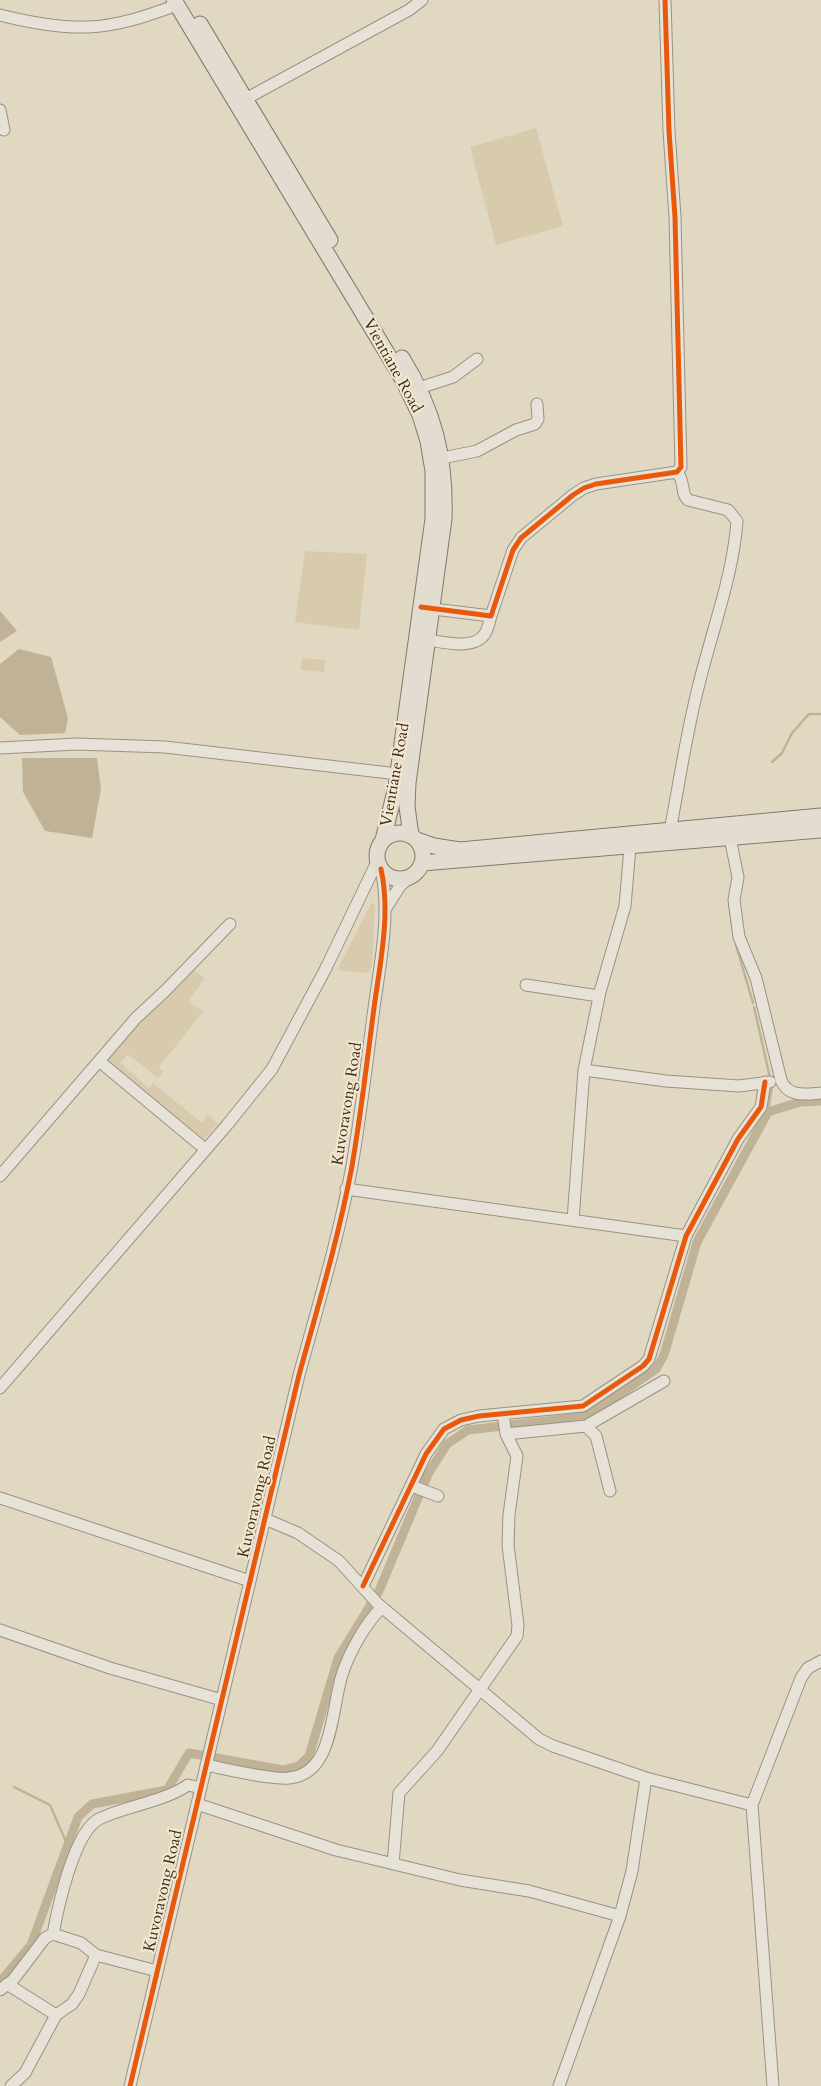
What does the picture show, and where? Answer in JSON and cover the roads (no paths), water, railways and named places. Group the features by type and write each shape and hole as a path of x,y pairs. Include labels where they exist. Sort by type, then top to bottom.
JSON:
{"main road":[{"name":"Vientiane Road","path":"179,2 241,102 402,378 420,415 431,463 433,500 427,608 398,774 383,840"},
{"path":"241,102 419,388 436,430 442,458 445,492 444,519 427,608 428,640 408,783 407,807 414,837 423,851 422,863 415,874 409,878 396,879 379,866 378,846 383,840 396,832 414,837 434,846 460,850 821,816"},
{"path":"422,863 821,830"}],"street":[{"path":"241,102 409,10 422,0"},
{"path":"665,0 683,460 677,472"},
{"path":"0,16 30,23 88,27 132,20 179,2"},
{"path":"0,110 4,130"},
{"path":"419,388 453,377 477,359"},
{"path":"442,458 477,451 516,430 535,424 538,420 537,404"},
{"path":"428,640 455,643 476,642 484,635 516,544 527,532 573,495 584,488 596,484 677,472"},
{"path":"670,831 698,689 736,537 736,521 728,510 688,500 684,494 684,482 677,472"},
{"path":"427,608 491,616"},
{"path":"0,748 77,744 165,747 398,774"},
{"path":"730,838 738,877 734,900 739,937 756,978 781,1080 787,1090 792,1093 821,1093"},
{"path":"573,1220 584,1070 599,996 625,906 630,847"},
{"path":"0,1388 205,1150 272,1069 379,866"},
{"name":"Kuvoravong Road","path":"130,2086 299,1375 331,1261 346,1189 372,1022 385,910 385,888 379,866"},
{"path":"385,910 393,895 409,878"},
{"path":"0,1176 136,1018 230,924"},
{"path":"526,985 599,996"},
{"path":"99,1061 205,1150"},
{"path":"584,1070 666,1082 739,1086 781,1080"},
{"path":"367,1590 426,1454 444,1429 462,1420 583,1406 644,1366 653,1352 686,1236 738,1139 761,1107 764,1082"},
{"path":"346,1189 686,1236"},
{"path":"506,1434 586,1426 664,1381"},
{"path":"393,1864 399,1793 437,1751 517,1636 518,1625 508,1545 509,1515 516,1456 506,1434 503,1414"},
{"path":"586,1426 596,1436 610,1490"},
{"path":"412,1486 438,1496"},
{"path":"0,1498 250,1581"},
{"path":"265,1519 312,1541 339,1561 380,1605 520,1725 553,1746 646,1778 752,1805"},
{"path":"207,1764 287,1779 311,1771 324,1751 342,1675 348,1659 380,1605"},
{"path":"0,1630 110,1668 222,1700"},
{"path":"773,2086 752,1805 801,1678 808,1668 821,1661"},
{"path":"559,2086 620,1916 632,1871 646,1778"},
{"path":"53,1934 65,1878 86,1833 98,1820 172,1795 188,1785 201,1788"},
{"path":"197,1804 336,1850 460,1880 529,1891 620,1916"},
{"path":"56,2015 4,1987 13,1980 45,1938 53,1934 82,1943 96,1955 157,1971"},
{"path":"11,2086 25,2074 56,2015 72,2004 79,1994 96,1955"}],"waterway":[{"path":"772,762 782,753 792,733 809,714 821,714"},
{"path":"729,903 734,937"},
{"path":"736,945 753,1003"},
{"path":"754,1007 770,1078"},
{"path":"768,1112 772,1086"},
{"path":"0,1982 31,1945 78,1817 92,1804 167,1790 189,1753 283,1770 299,1766 309,1756 338,1658 379,1591 428,1474 447,1444 468,1430 581,1417 604,1405 656,1369 664,1355 697,1242 768,1112 800,1102 821,1101"},
{"path":"14,1787 50,1805 68,1846"}]}
